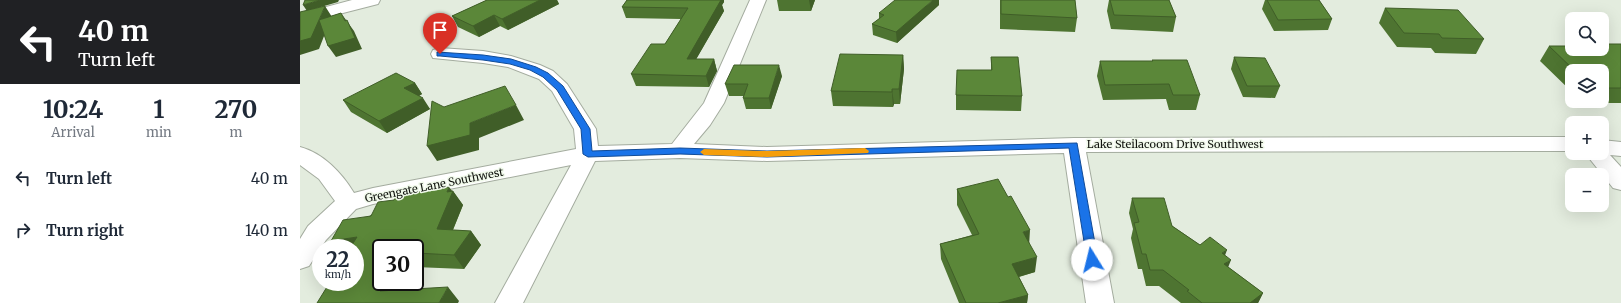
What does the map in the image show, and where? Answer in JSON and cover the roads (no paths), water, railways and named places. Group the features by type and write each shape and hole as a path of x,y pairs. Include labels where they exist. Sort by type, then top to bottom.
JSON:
{"street":[{"path":"300,19 372,0"},
{"path":"680,151 684,142 703,120 714,103 758,0"},
{"path":"440,54 483,57 511,62 546,75 560,88 585,129 588,154 509,303"},
{"name":"Lake Steilacoom Drive Southwest","path":"588,154 680,151 767,154 1074,145 1565,144"},
{"path":"1074,145 1100,303"},
{"path":"1609,148 1621,149"},
{"path":"300,154 327,174 338,186 348,203 317,233 300,259"},
{"name":"Greengate Lane Southwest","path":"348,203 380,194 588,154"},
{"path":"1602,160 1621,182"}]}
